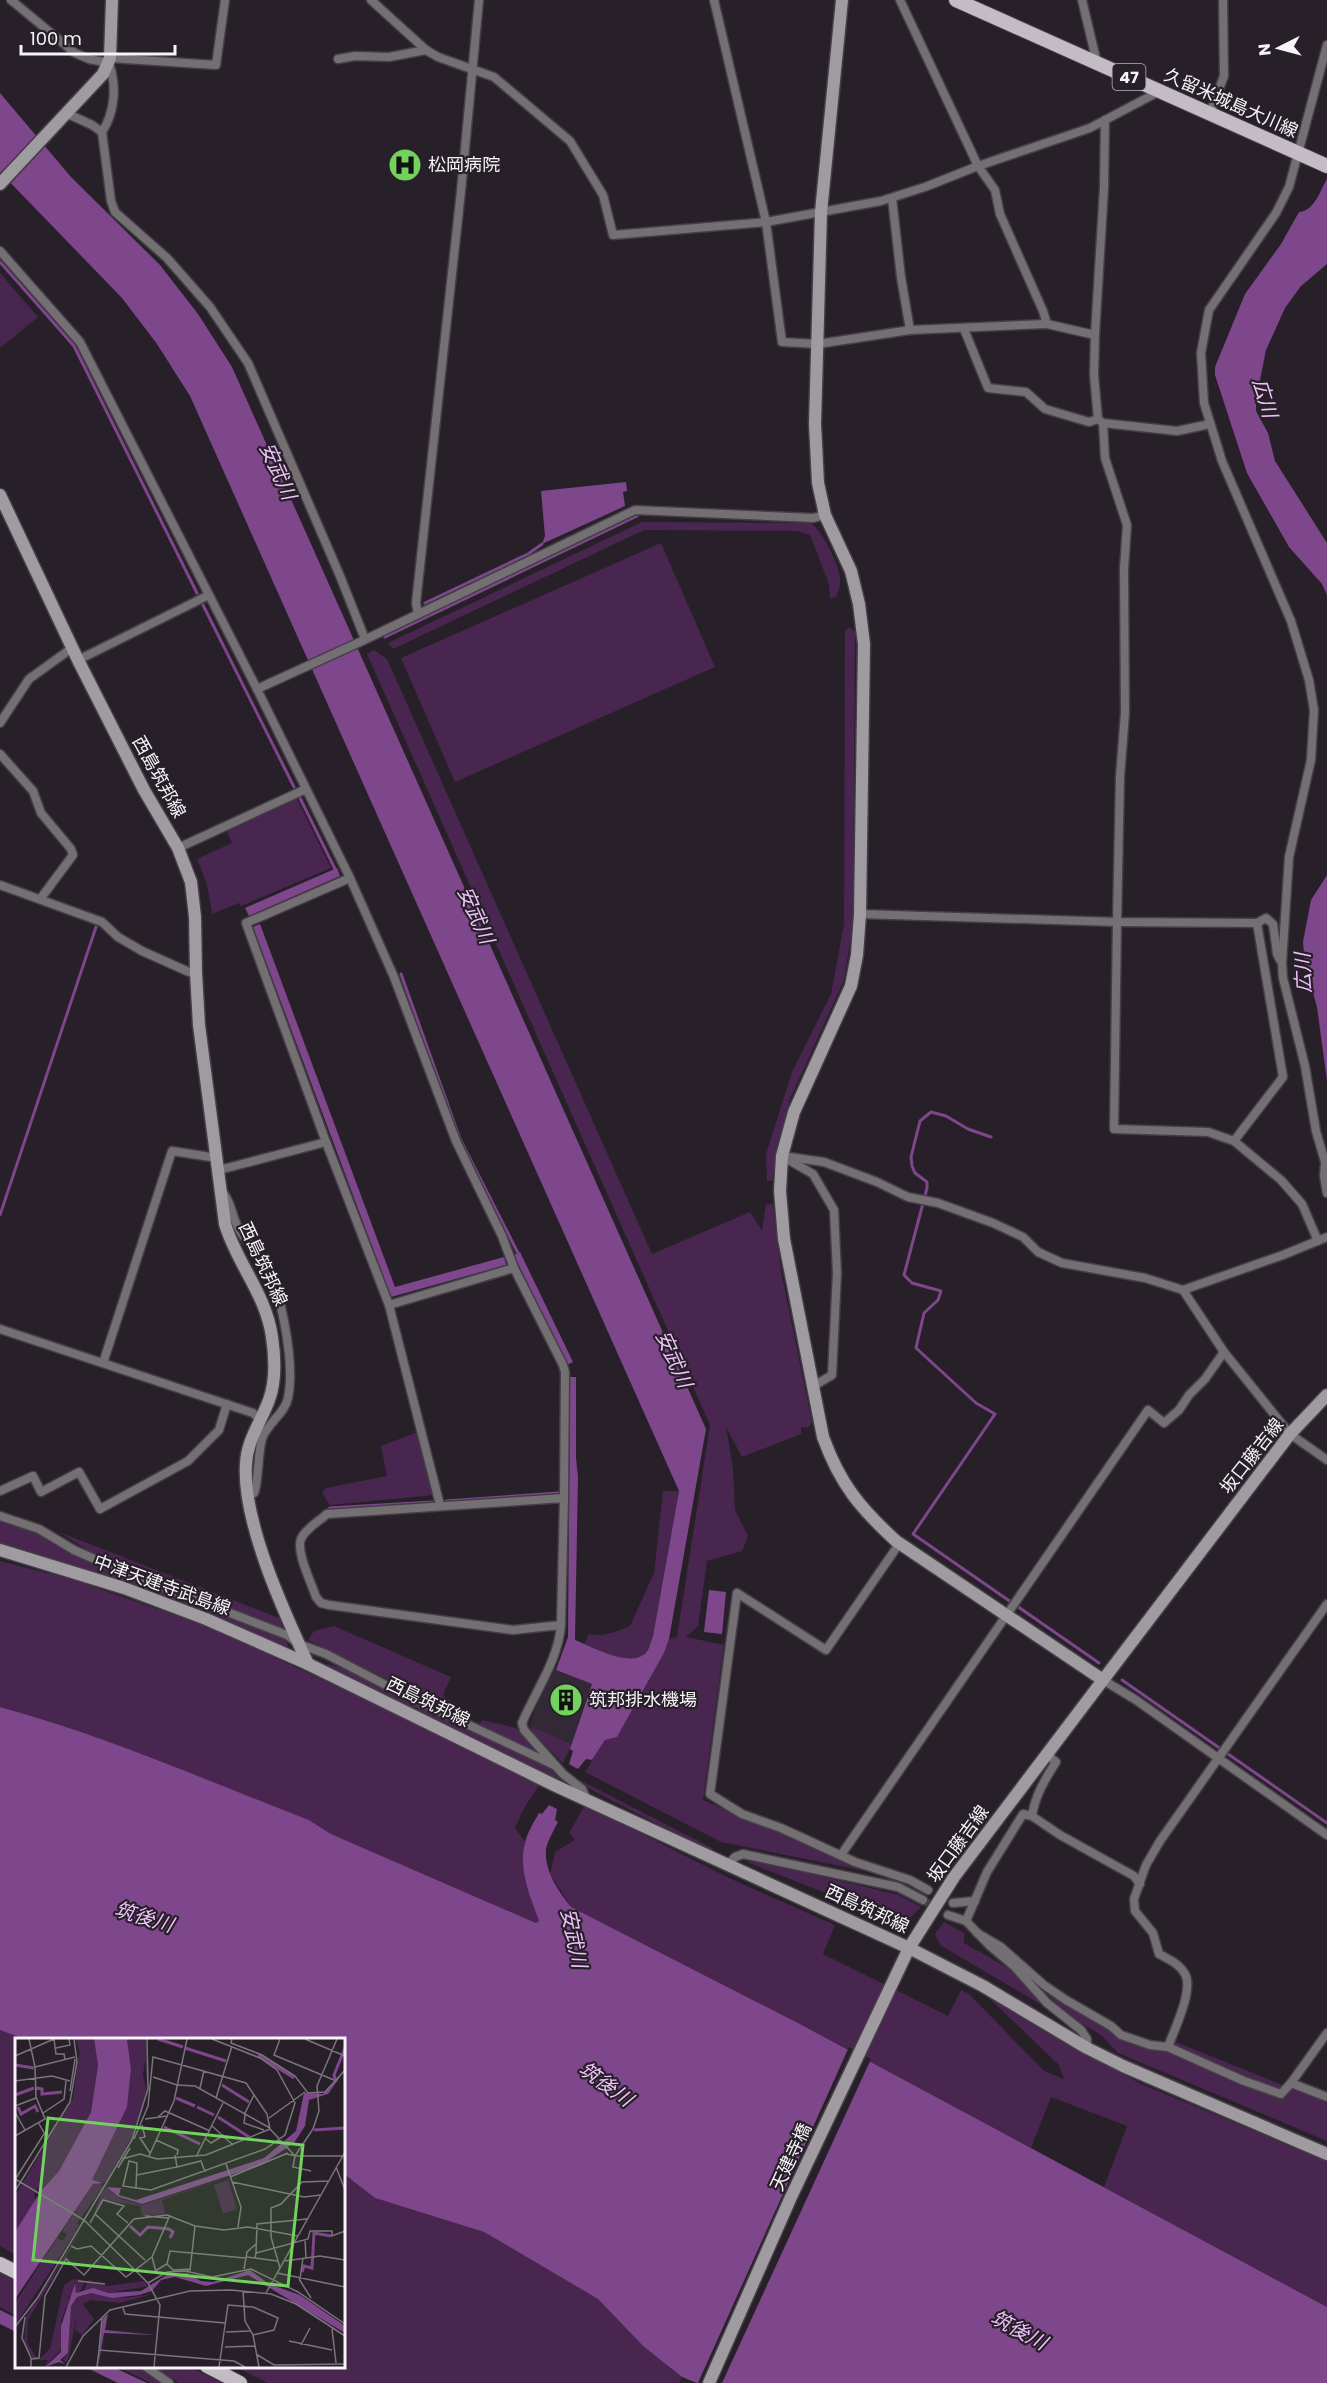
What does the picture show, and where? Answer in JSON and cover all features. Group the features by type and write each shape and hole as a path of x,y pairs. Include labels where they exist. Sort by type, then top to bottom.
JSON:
{"main road":[{"path":"0,184 103,74 110,61 112,0"},
{"path":"842,0 821,212 815,424 818,483 825,514 850,572 859,604 864,644 860,914 857,955 851,986 794,1112 782,1156 780,1191 784,1239 823,1437 830,1457 849,1493 866,1513 899,1544 1005,1617 1103,1680"},
{"name":"久留米城島大川線","path":"956,0 1327,166"},
{"name":"西島筑邦線","path":"0,495 78,660 144,790 178,848 191,882 194,899 200,1025 225,1224 231,1245 262,1298 272,1338 273,1385 250,1440 246,1465 248,1494 267,1568 308,1664 587,1800 909,1948"},
{"name":"坂口藤吉線","path":"909,1948 954,1878 1103,1680 1290,1434 1327,1395"},
{"name":"中津天建寺武島線","path":"0,1550 134,1592 206,1619 308,1664"},
{"path":"909,1948 982,1986 1087,2048 1134,2071 1327,2154"},
{"name":"天建寺橋","path":"709,2383 791,2197 909,1948"},
{"path":"0,2264 15,2271"},
{"path":"209,2368 240,2383"}],"street":[{"path":"11,0 75,53 89,59 216,65 225,0"},
{"path":"371,0 426,50 438,57 494,77 570,141 603,195 613,235 766,222 892,198 1090,128 1161,91"},
{"path":"418,614 416,603 479,0"},
{"path":"714,0 766,222 782,342 818,344 910,330 1047,324 1095,335"},
{"path":"900,0 978,166 995,190 1000,214 1047,324"},
{"path":"1082,0 1097,63"},
{"path":"1210,113 1224,76 1223,0"},
{"path":"1327,45 1300,154 1289,187 1276,213 1209,310 1201,353 1204,403 1210,424 1222,461 1291,621 1309,680 1314,710 1311,760 1289,857 1282,963 1283,978 1305,1066 1316,1131 1326,1167 1324,1176 1327,1193"},
{"path":"338,59 355,56 389,57 426,50"},
{"path":"110,61 114,100 108,123 102,132 111,201 115,212 167,258 203,298 248,363 336,566 362,641"},
{"path":"68,114 92,124 102,132"},
{"path":"1105,120 1104,188 1094,375 1105,458 1127,525 1124,569 1125,713 1120,777 1114,1129 1208,1132 1234,1141 1281,1180 1302,1204 1318,1241"},
{"path":"892,198 901,278 910,330"},
{"path":"0,251 80,342 257,689 350,878 394,977 456,1141 565,1372 560,1639 550,1667 522,1723 524,1730 563,1774 582,1789 587,1800"},
{"path":"964,329 988,388 1026,392 1045,409 1089,422 1101,421 1178,431 1210,424"},
{"path":"257,689 635,510 813,518 825,514"},
{"path":"78,660 209,595"},
{"path":"0,723 29,679 72,648"},
{"path":"0,754 33,791 41,813 71,849 73,855 41,898"},
{"path":"178,848 306,789"},
{"path":"350,878 246,923 326,1142 389,1305 440,1505"},
{"path":"0,885 102,921 118,937 142,951 196,973"},
{"path":"860,914 1117,922 1257,923 1266,918 1272,924 1277,954 1282,963"},
{"path":"1234,1141 1283,1077 1257,923"},
{"path":"103,1363 172,1151 218,1164 326,1142"},
{"path":"782,1156 824,1162 877,1182 908,1197 938,1203 993,1224 1023,1237 1038,1252 1062,1263 1145,1278 1183,1290 1327,1237"},
{"path":"782,1156 813,1173 834,1210 837,1273 832,1376 812,1388"},
{"path":"221,1190 230,1200 233,1218 241,1233 265,1263 276,1287 286,1331 290,1378 288,1400 277,1419 262,1436 256,1468 257,1489 254,1493 248,1494"},
{"path":"389,1305 514,1268"},
{"path":"1183,1290 1224,1352 1290,1434 1327,1460"},
{"path":"0,1329 227,1404 253,1413 260,1418"},
{"path":"841,1855 1148,1410 1164,1423 1171,1419 1189,1395 1205,1379 1224,1352"},
{"path":"0,1491 33,1476 41,1492 79,1472 100,1509 188,1461 219,1430 227,1404"},
{"path":"561,1625 513,1630 321,1603 316,1597 300,1552 300,1544 302,1537 327,1514 564,1498"},
{"path":"0,1516 39,1529 74,1550 124,1572 182,1592 287,1635 298,1644 326,1654 450,1717 556,1766"},
{"path":"899,1544 826,1650 737,1593 710,1794 742,1814 928,1890"},
{"path":"1168,2047 1189,1984 1185,1972 1174,1962 1159,1954 1153,1933 1136,1911 1134,1899 1146,1865 1160,1841 1327,1604"},
{"path":"1103,1680 1219,1757 1327,1835"},
{"path":"1032,1816 1042,1786 1056,1762 1047,1755"},
{"path":"966,1922 987,1872 1023,1814 1032,1816 1134,1876 1140,1884"},
{"path":"728,1865 735,1857 743,1854 887,1884 923,1900"},
{"path":"953,1903 975,1901"},
{"path":"948,1915 966,1922 1023,1975 1047,2003 1081,2030 1087,2039 1087,2048"},
{"path":"978,1933 1001,1947 1044,1985 1121,2035 1150,2045 1168,2047 1244,2081 1281,2094 1327,2032"},
{"path":"1291,2083 1327,2097"},
{"path":"146,2368 169,2383"}],"shaded area":[{"path":"0,273 38,317 0,348"},
{"path":"642,522 811,523 826,542 835,560 840,576 836,597 830,599 829,584 810,535 798,531 644,530 393,649 388,643"},
{"path":"661,543 715,667 455,782 401,658"},
{"path":"849,627 855,632 853,923 844,980 790,1099 777,1147 772,1181 767,1181 766,1154 792,1072 831,994 844,924 845,632"},
{"path":"374,650 387,659 652,1254 750,1212 762,1231 766,1204 773,1204 781,1271 812,1423 808,1428 801,1427 801,1434 742,1457 726,1427 733,1469 735,1510 748,1536 742,1551 707,1561 698,1626 686,1637 724,1645 703,1800 866,1871 721,1842 585,1772 605,1740 617,1737 664,1653 669,1639 677,1637 710,1425 367,654"},
{"path":"297,799 331,868 241,906 239,903 212,914 207,885 197,859 232,843 227,831"},
{"path":"418,1432 434,1495 330,1505 322,1493 326,1488 387,1476 381,1446"},
{"path":"663,1491 679,1491 653,1636 648,1650 635,1659 627,1659 584,1644 589,1634 615,1632 630,1626 654,1573"},
{"path":"0,1519 38,1532 91,1563 286,1639 289,1650 146,1591 74,1565 0,1543"},
{"path":"59,1532 279,1618 285,1630 95,1555"},
{"path":"0,1561 71,1579 206,1626 404,1717 540,1784 524,1808 515,1828 525,1842 525,1873 539,1921 536,1923 331,1834 309,1820 194,1774 78,1731 0,1707"},
{"path":"334,1626 451,1677 443,1695 460,1709 446,1708 308,1640 314,1631"},
{"path":"327,1664 344,1668 550,1768 567,1784 328,1668"},
{"path":"554,1669 592,1684 572,1744 530,1726 540,1693"},
{"path":"482,1720 516,1728 541,1755 478,1726"},
{"path":"530,1726 572,1744 563,1763 534,1734"},
{"path":"568,1774 714,1849 703,1848 575,1781"},
{"path":"585,1805 729,1878 835,1925 823,1954 948,2016 961,1990 969,1994 1044,2071 1064,2079 1059,2065 989,1998 1141,2084 1327,2161 1327,2307 1104,2187 1127,2126 1051,2097 1031,2148 798,2023 571,1907 550,1874 555,1852 575,1840 569,1833"},
{"path":"757,1861 899,1895 921,1907 908,1920 889,1922 846,1901 747,1862"},
{"path":"944,1922 964,1933 964,1943 1010,1969 1052,2011 940,1945 935,1934"},
{"path":"1045,1991 1099,2021 1114,2036 1165,2052 1176,2042 1327,2103 1327,2141 1118,2053 1101,2035 1062,2012"},
{"path":"0,2030 24,2038 15,2038 15,2254 0,2246"},
{"path":"345,2175 375,2198 484,2232 598,2299 643,2346 682,2377 679,2383 268,2383 237,2368 345,2368"},
{"path":"0,2273 15,2280 15,2315 0,2307"},
{"path":"120,2368 139,2368 162,2383 151,2383"},
{"path":"156,2368 192,2368 223,2383 179,2383"}],"water":[{"name":"安武川","path":"0,93 71,177 160,265 198,314 232,367 706,1429 669,1639 664,1653 617,1737 605,1740 592,1760 586,1759 578,1769 569,1764 573,1751 570,1749 592,1684 556,1670 568,1637 570,1377 576,1377 578,1477 575,1640 624,1658 642,1656 648,1650 653,1636 679,1491 190,396 157,344 122,298 0,172"},
{"path":"1327,179 1327,264 1301,286 1285,308 1266,350 1256,411 1268,433 1275,461 1327,543 1327,595 1322,584 1289,547 1247,473 1215,375 1215,367 1245,294 1281,244 1299,212 1305,211 1313,204"},
{"path":"626,482 627,491 623,492 625,506 542,544 545,536 541,491"},
{"path":"337,868 340,876 249,916 245,908"},
{"path":"1327,875 1327,1081 1317,1007 1305,964 1303,942 1311,900"},
{"path":"260,924 395,1287 504,1257 506,1265 391,1297 253,927"},
{"path":"520,1252 573,1362 567,1365 514,1255"},
{"path":"709,1590 726,1592 722,1634 704,1632"},
{"path":"0,1707 117,1745 309,1820 331,1834 536,1923 539,1921 524,1873 523,1853 529,1831 539,1813 542,1814 549,1805 557,1809 555,1820 558,1822 546,1849 547,1865 561,1894 571,1907 798,2023 1327,2307 1327,2383 697,2383 682,2377 643,2346 598,2299 484,2232 375,2198 345,2175 345,2038 22,2038 0,2030"},
{"path":"0,2310 15,2318 15,2332 0,2324"},
{"path":"87,2368 115,2368 147,2383 118,2383"}],"pier":[{"path":"849,2047 871,2059 722,2383 698,2383"}],"waterway":[{"path":"0,262 74,346 197,593"},
{"path":"385,637 637,516"},
{"path":"425,603 528,554 542,544"},
{"path":"202,603 294,787"},
{"path":"300,798 335,869"},
{"path":"0,1215 96,927"},
{"path":"401,974 460,1139 518,1253"},
{"path":"991,1137 968,1129 946,1116 931,1112 920,1121 911,1157 915,1173 927,1182 927,1188 904,1275 912,1283 941,1291 938,1300 924,1313 916,1348 976,1403 995,1414 913,1534 1099,1663"},
{"path":"446,1501 558,1493"},
{"path":"325,1512 330,1508 432,1502"},
{"path":"1122,1680 1327,1823"}],"tunnel":[{"path":"923,1900 948,1915"}],"place":[{"name":"松岡病院","path":"405,165"},
{"name":"筑邦排水機場","path":"566,1700"}],"water label":[{"name":"広川","path":"1265,398"},
{"name":"広川","path":"1303,973"},
{"name":"筑後川","path":"144,1917"},
{"name":"筑後川","path":"606,2084"},
{"name":"筑後川","path":"1019,2330"}]}
